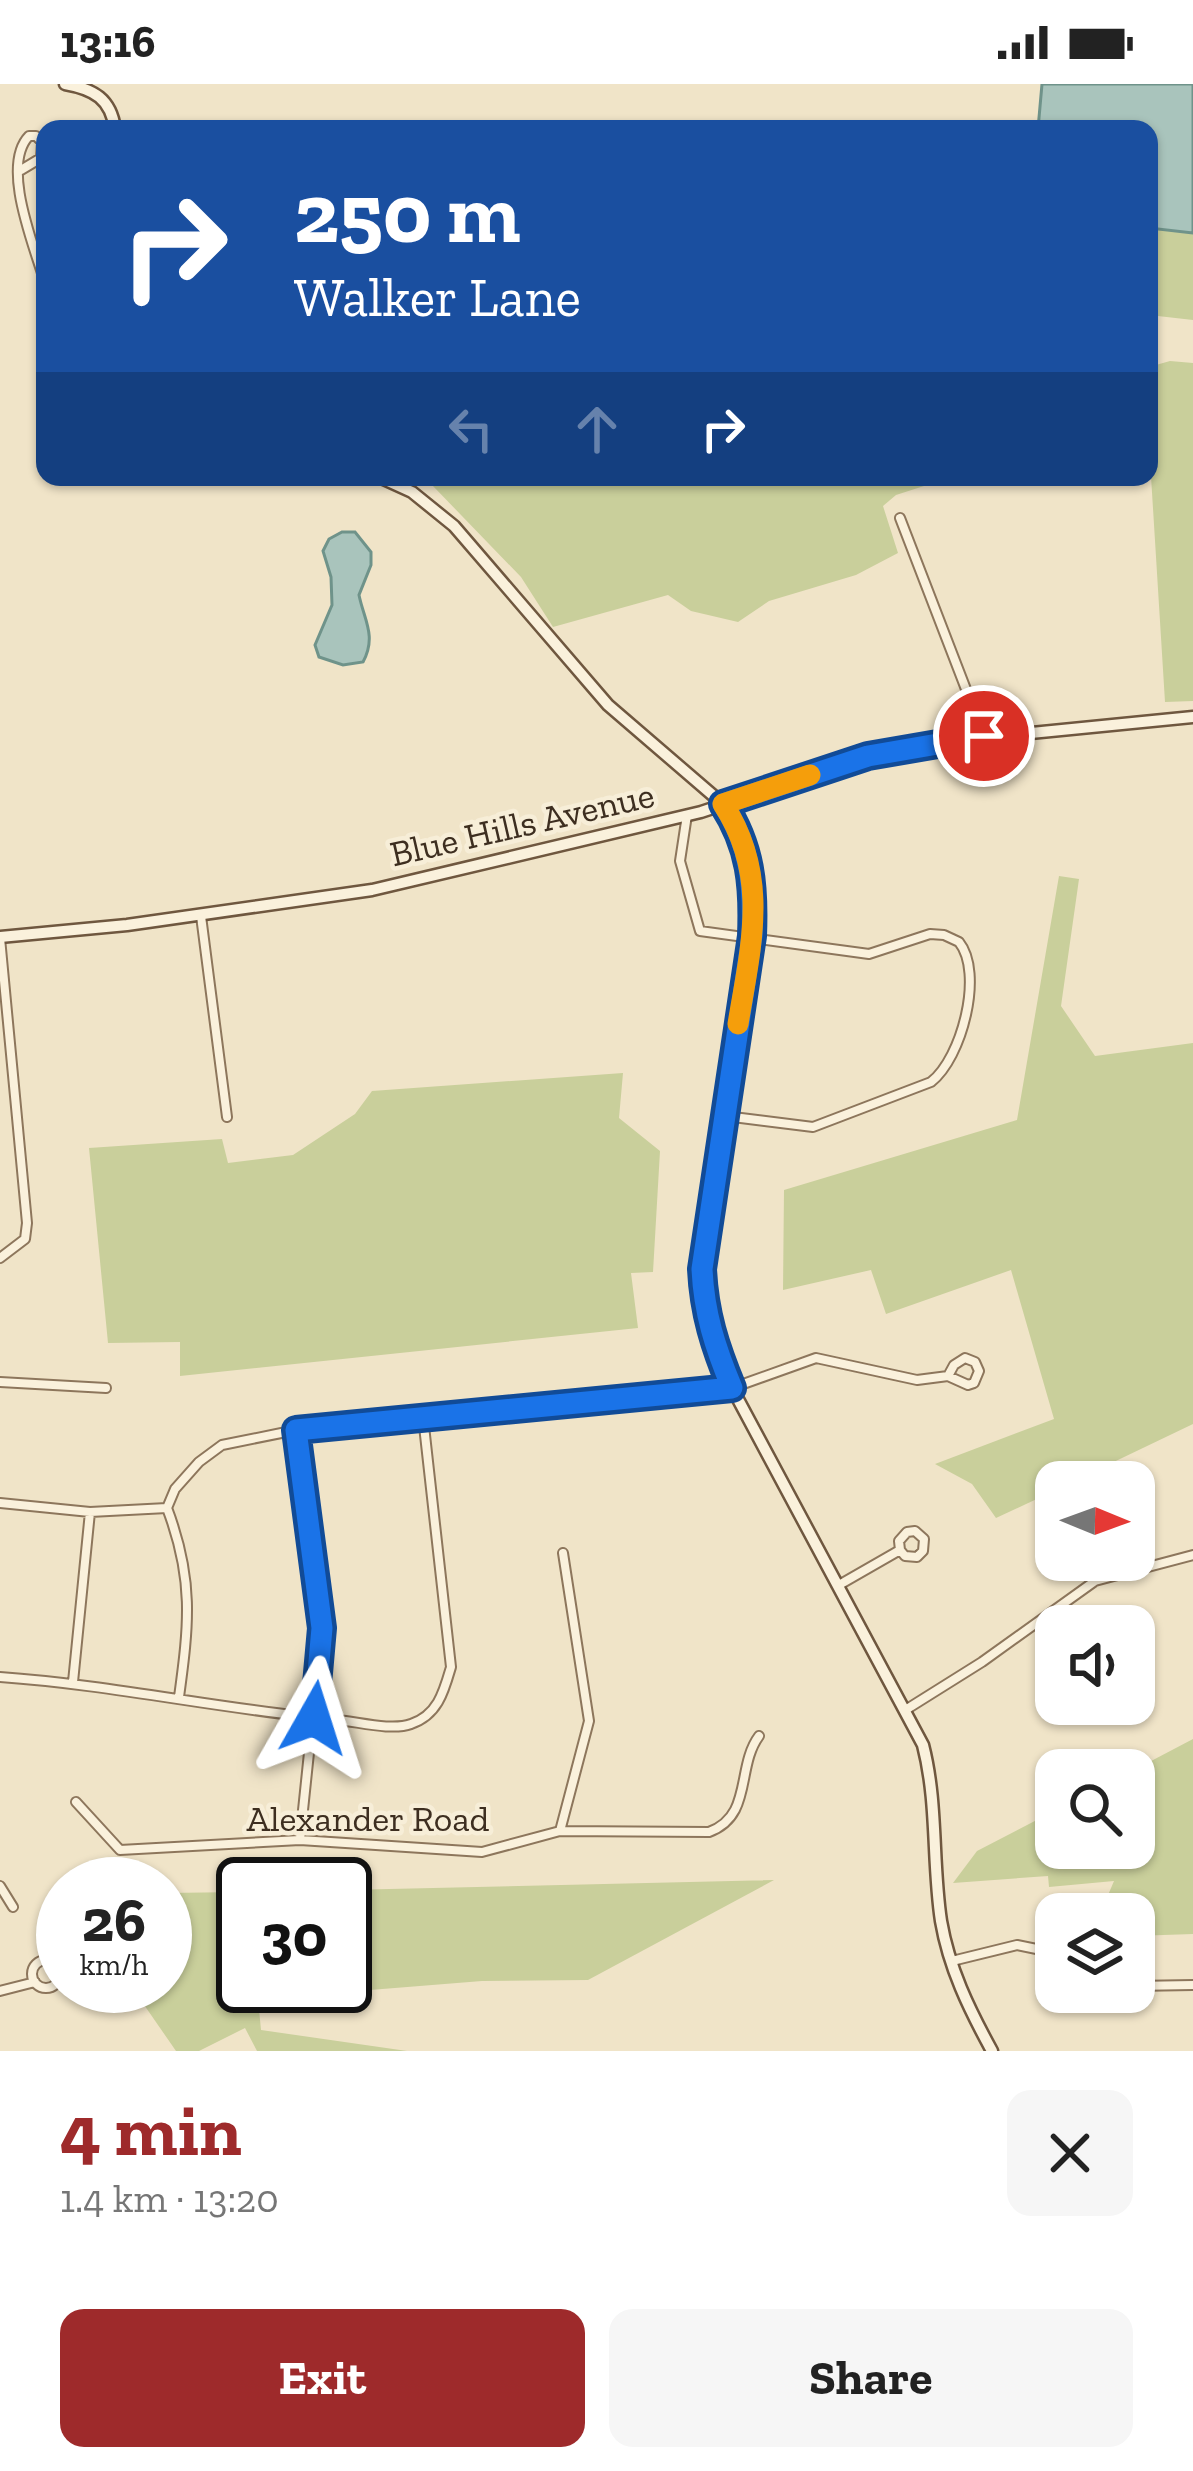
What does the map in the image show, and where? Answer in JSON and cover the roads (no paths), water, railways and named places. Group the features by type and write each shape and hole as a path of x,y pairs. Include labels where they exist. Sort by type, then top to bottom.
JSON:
{"main road":[{"path":"65,84 100,97 109,104 113,120"},
{"path":"100,97 108,84"},
{"path":"399,486 454,526 608,705 723,804 737,826 750,863 752,936 702,1269 703,1305 732,1388 907,1709 928,1765 938,1892 950,1961 992,2051"},
{"name":"Blue Hills Avenue","path":"0,938 201,916 372,890 687,815 868,756 984,736 1193,717"}],"street":[{"path":"21,170 17,190 36,253"},
{"path":"900,518 984,736"},
{"path":"687,815 679,852 696,926 708,934 869,954 926,934 953,937 965,949 970,968 961,1037 950,1063 931,1082 819,1126 724,1116"},
{"path":"201,916 226,1117"},
{"path":"0,938 5,1056 27,1223 25,1239 0,1258"},
{"path":"179,1697 190,1598 179,1540 167,1508 175,1489 222,1445 296,1430 732,1388 816,1358 917,1380 948,1376"},
{"path":"0,1382 106,1388"},
{"path":"0,1678 73,1682 406,1727 425,1718 442,1699 451,1667 423,1417"},
{"path":"296,1430 322,1628 300,1840"},
{"path":"0,1503 90,1512 167,1508"},
{"path":"73,1682 90,1512"},
{"path":"839,1585 900,1550"},
{"path":"560,1831 589,1720 563,1553"},
{"path":"907,1709 1096,1581 1193,1555"},
{"name":"Alexander Road","path":"76,1802 119,1850 300,1840 482,1852 560,1831 709,1832 721,1828 737,1808 752,1746 759,1736"},
{"path":"0,1886 13,1907"},
{"path":"950,1961 1017,1945 1035,1949"},
{"path":"0,1990 35,1982"},
{"path":"1155,1986 1193,1985"}],"water":[{"path":"1042,84 1193,84 1193,233 1158,229 1158,120 1039,120"},
{"path":"355,532 371,552 359,595 368,628 367,653 363,662 343,665 319,657 315,645 332,605 331,577 323,551 329,539"}]}
